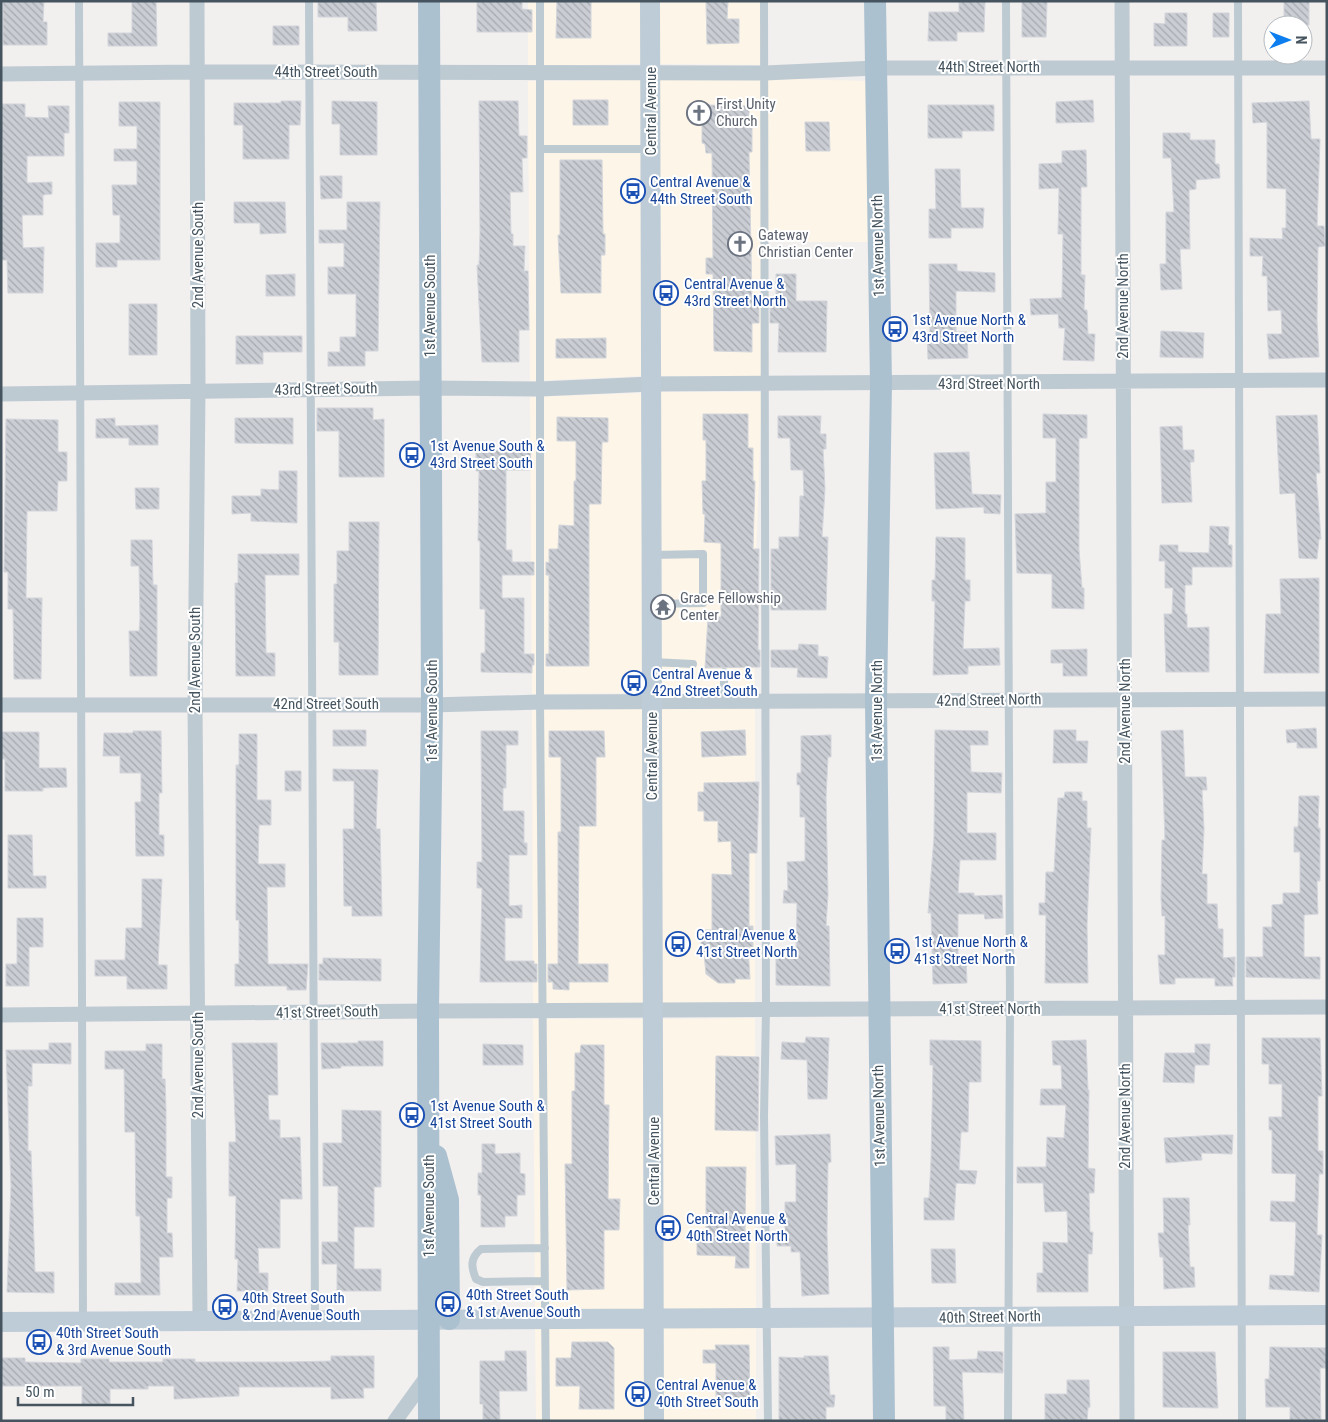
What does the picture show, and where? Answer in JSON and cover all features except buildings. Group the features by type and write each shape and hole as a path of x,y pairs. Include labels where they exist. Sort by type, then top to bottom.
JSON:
{"main road":[{"name":"1st Avenue South","path":"429,1 432,705 428,1010 429,1137 439,1319 429,1374 429,1421"},
{"name":"Central Avenue","path":"650,1 654,1421"},
{"name":"1st Avenue North","path":"875,1 881,384 876,701 884,1421"},
{"name":"40th Street North","path":"1,1322 1327,1315"}],"street":[{"name":"2nd Avenue South","path":"197,1 198,390 195,704 200,1320"},
{"name":"2nd Avenue North","path":"1122,1 1125,699 1124,1009 1127,1421"},
{"name":"44th Street North","path":"651,72 765,73 875,68 1007,67 1327,68"},
{"name":"44th Street South","path":"1,74 198,72 540,74 651,72"},
{"name":"43rd Street North","path":"651,384 1008,384 1327,380"},
{"name":"43rd Street South","path":"1,394 198,390 540,389 651,384"},
{"name":"42nd Street North","path":"651,702 1327,699"},
{"name":"42nd Street South","path":"1,705 432,705 540,702 651,702"},
{"name":"41st Street North","path":"653,1010 1327,1007"},
{"name":"41st Street South","path":"1,1015 428,1010 653,1010"},
{"path":"395,1421 429,1374"}],"lane":[{"path":"79,1 83,1321"},
{"path":"309,1 315,1319"},
{"path":"540,1 540,702 546,1421"},
{"path":"764,1 766,701 764,1116 768,1421"},
{"path":"1006,1 1010,1009 1007,1316 1008,1421"},
{"path":"1238,1 1242,1421"},
{"path":"540,149 651,149"},
{"path":"652,555 703,554 703,602 653,604"},
{"path":"652,662 694,664"},
{"path":"724,672 724,701"},
{"path":"545,1248 481,1249 474,1255 472,1261 476,1280 484,1282 545,1281"}],"shaded area":[{"path":"528,1 641,1 642,64 528,66"},
{"path":"659,1 765,1 767,65 660,64"},
{"path":"794,79 866,81 869,242 768,242 763,376 660,376 660,80"},
{"path":"642,80 642,376 530,381 528,81"},
{"path":"660,392 762,392 754,612 755,693 661,693"},
{"path":"642,393 643,693 532,694 530,397"},
{"path":"643,709 644,1003 533,1003 532,710"},
{"path":"661,709 755,709 755,1002 662,1003"},
{"path":"755,1018 756,1310 663,1310 662,1019"},
{"path":"533,1019 644,1019 645,1310 535,1310"},
{"path":"535,1326 645,1326 645,1421 536,1421"},
{"path":"663,1326 756,1326 756,1421 663,1421"}],"place":[{"name":"First Unity Church","path":"699,113"},
{"name":"Central Avenue & 44th Street South","path":"633,191"},
{"name":"Gateway Christian Center","path":"740,244"},
{"name":"Central Avenue & 43rd Street North","path":"666,293"},
{"name":"1st Avenue North & 43rd Street North","path":"895,329"},
{"name":"1st Avenue South & 43rd Street South","path":"412,455"},
{"name":"Grace Fellowship Center","path":"663,607"},
{"name":"Central Avenue & 42nd Street South","path":"634,683"},
{"name":"Central Avenue & 41st Street North","path":"678,944"},
{"name":"1st Avenue North & 41st Street North","path":"897,951"},
{"name":"1st Avenue South & 41st Street South","path":"412,1115"},
{"name":"Central Avenue & 40th Street North","path":"668,1228"},
{"name":"40th Street South & 1st Avenue South","path":"448,1304"},
{"name":"40th Street South & 2nd Avenue South","path":"225,1307"},
{"name":"40th Street South & 3rd Avenue South","path":"39,1342"},
{"name":"Central Avenue & 40th Street South","path":"638,1394"}]}
